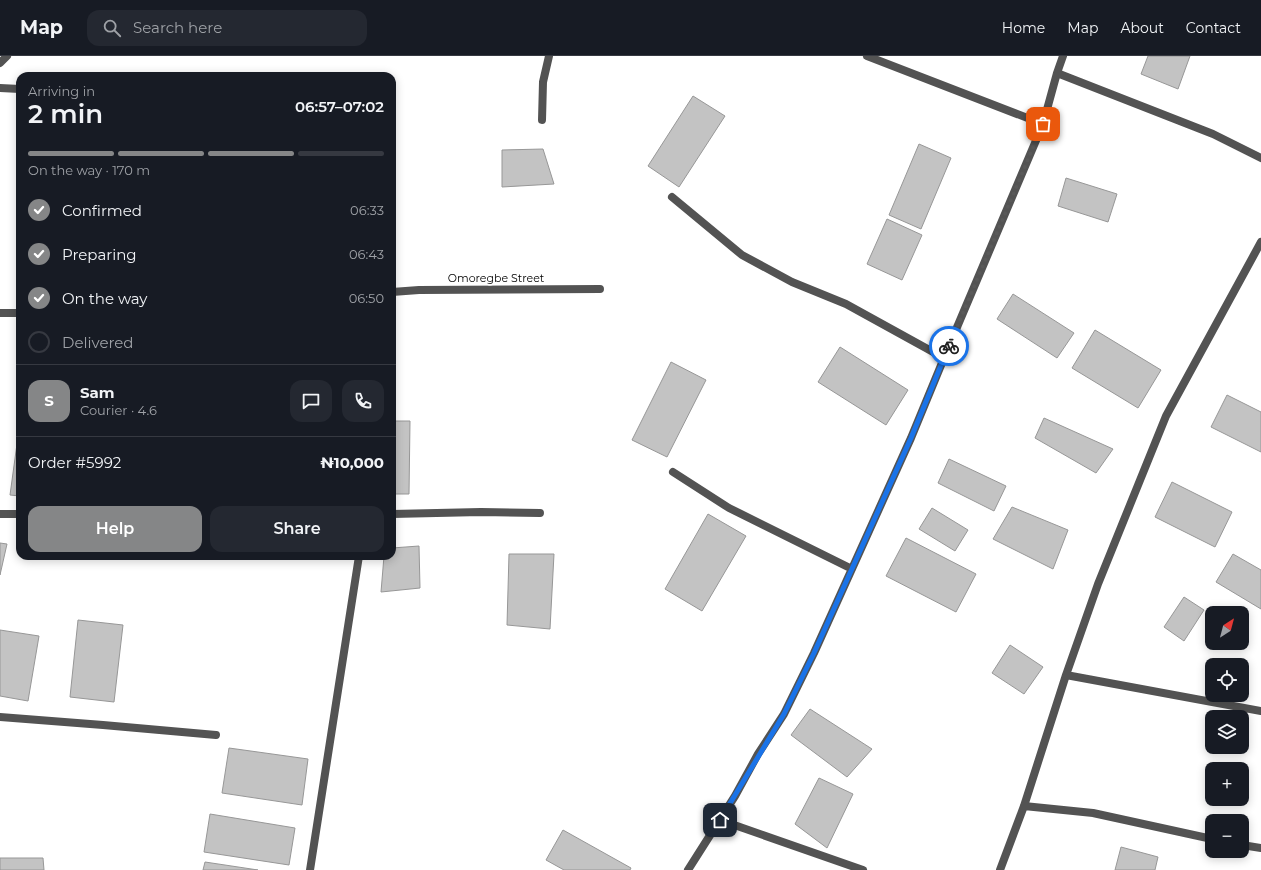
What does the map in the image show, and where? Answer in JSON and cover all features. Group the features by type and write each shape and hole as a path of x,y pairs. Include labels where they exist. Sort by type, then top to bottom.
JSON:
{"street":[{"path":"0,63 7,56"},
{"path":"542,120 542,82 549,56"},
{"path":"867,56 1043,124"},
{"path":"688,870 784,714 814,653 911,438 1043,124 1063,56"},
{"path":"1057,73 1213,134 1261,158"},
{"path":"0,88 16,89"},
{"path":"672,197 742,255 792,282 846,304 944,358"},
{"path":"1000,870 1024,806 1066,675 1098,584 1166,416 1261,242"},
{"name":"Omoregbe Street","path":"396,292 419,290 600,289"},
{"path":"0,313 16,313"},
{"path":"673,472 729,508 852,569"},
{"path":"396,514 481,512 540,513"},
{"path":"0,514 16,514"},
{"path":"310,870 358,560"},
{"path":"1066,675 1261,711"},
{"path":"0,717 216,735"},
{"path":"1024,806 1093,814 1205,838"},
{"path":"720,820 862,870"},
{"path":"1249,846 1261,848"}],"building":[{"path":"1148,56 1190,56 1178,89 1141,74"},
{"path":"693,96 725,116 679,187 648,166"},
{"path":"919,144 951,158 921,229 889,215"},
{"path":"543,149 554,184 502,187 502,150"},
{"path":"1066,178 1117,194 1108,222 1058,206"},
{"path":"887,219 922,235 902,280 867,264"},
{"path":"1013,294 1074,333 1057,358 997,319"},
{"path":"1095,330 1161,370 1138,408 1072,368"},
{"path":"840,347 908,390 886,425 818,382"},
{"path":"671,362 706,380 667,457 632,440"},
{"path":"1227,395 1261,412 1261,452 1211,427"},
{"path":"1044,418 1113,449 1096,473 1035,438"},
{"path":"396,421 410,421 409,494 396,494"},
{"path":"16,451 16,496 10,495"},
{"path":"949,459 1006,486 994,511 938,483"},
{"path":"1172,482 1232,512 1215,547 1155,517"},
{"path":"1012,507 1068,530 1053,569 993,539"},
{"path":"932,508 968,530 955,551 919,529"},
{"path":"708,514 746,536 702,611 665,589"},
{"path":"906,538 976,574 956,612 886,576"},
{"path":"0,543 7,544 0,575"},
{"path":"419,546 420,588 381,592 384,560 396,560 396,548"},
{"path":"509,554 554,554 550,629 507,625"},
{"path":"1233,554 1261,570 1261,609 1216,582"},
{"path":"1184,597 1204,610 1184,641 1164,627"},
{"path":"78,620 123,625 114,702 70,697"},
{"path":"0,630 39,636 28,701 0,696"},
{"path":"1010,645 1043,667 1024,694 992,673"},
{"path":"810,709 872,749 847,777 791,735"},
{"path":"229,748 308,759 302,805 222,793"},
{"path":"819,778 853,794 827,848 795,824"},
{"path":"210,814 295,828 289,865 204,852"},
{"path":"563,830 631,868 630,870 564,870 546,860"},
{"path":"1121,847 1158,857 1155,870 1115,870"},
{"path":"0,858 43,858 44,870 0,870"},
{"path":"205,862 258,870 203,870"}],"way so far":[{"path":"949,346 1043,124"}],"route":[{"path":"720,820 758,754 784,714 814,653 911,438 949,346"}]}
